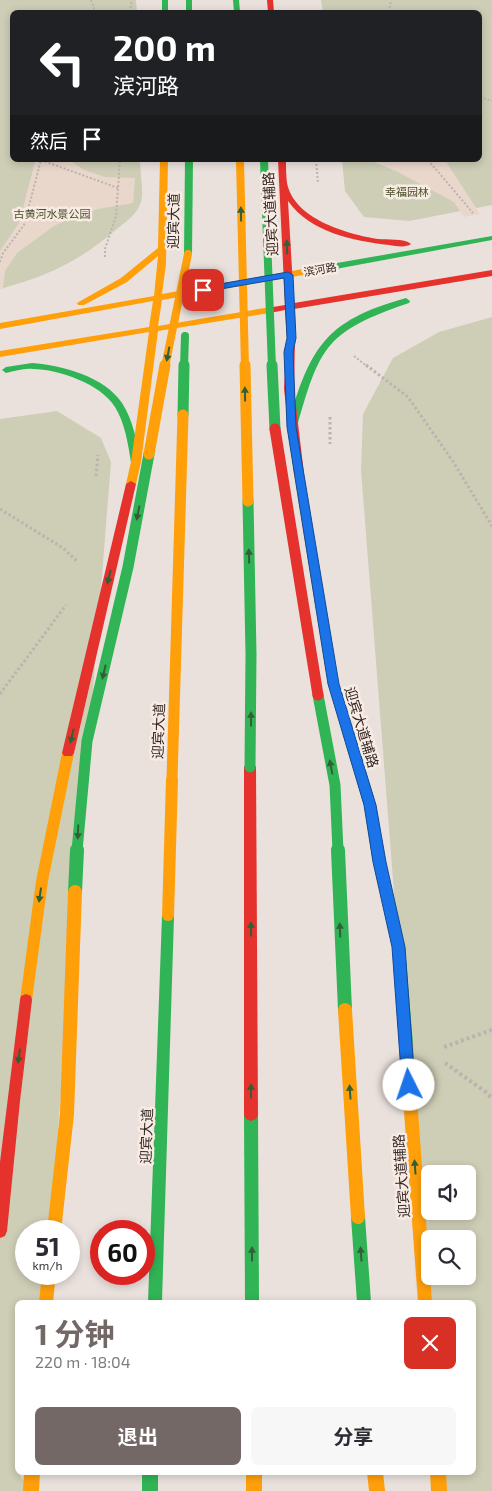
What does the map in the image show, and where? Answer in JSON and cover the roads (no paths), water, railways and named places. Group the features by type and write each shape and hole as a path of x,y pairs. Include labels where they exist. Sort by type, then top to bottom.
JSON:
{"main road":[{"path":"0,1231 13,1101 42,881 67,758 136,462 162,249 164,162"},
{"name":"迎宾大道","path":"155,1300 190,162"},
{"path":"240,162 251,654 252,1300"},
{"path":"264,162 274,420 311,660 335,785 342,969 364,1300"},
{"name":"迎宾大道辅路","path":"282,162 290,307 291,338 289,352 292,427 333,684 370,805 398,947 425,1300"},
{"path":"284,186 298,208 329,228 365,240 385,244 414,244 492,231"},
{"name":"滨河路","path":"0,326 492,238"},
{"path":"45,318 102,294 140,270 162,249"},
{"path":"55,1220 66,1114 78,822 87,741 128,567 188,254"},
{"path":"0,354 487,274"},
{"path":"292,427 316,353 342,328 385,307 487,274"},
{"path":"0,370 40,365 68,372 98,386 116,400 128,425 136,462"},
{"path":"46,1300 48,1285"},
{"path":"31,1491 32,1475"},
{"path":"150,1475 150,1491"},
{"path":"254,1475 254,1491"},
{"path":"375,1475 376,1491"},
{"path":"438,1475 439,1491"}],"park label":[{"name":"幸福园林","path":"407,191"},
{"name":"古黄河水景公园","path":"52,213"}]}
